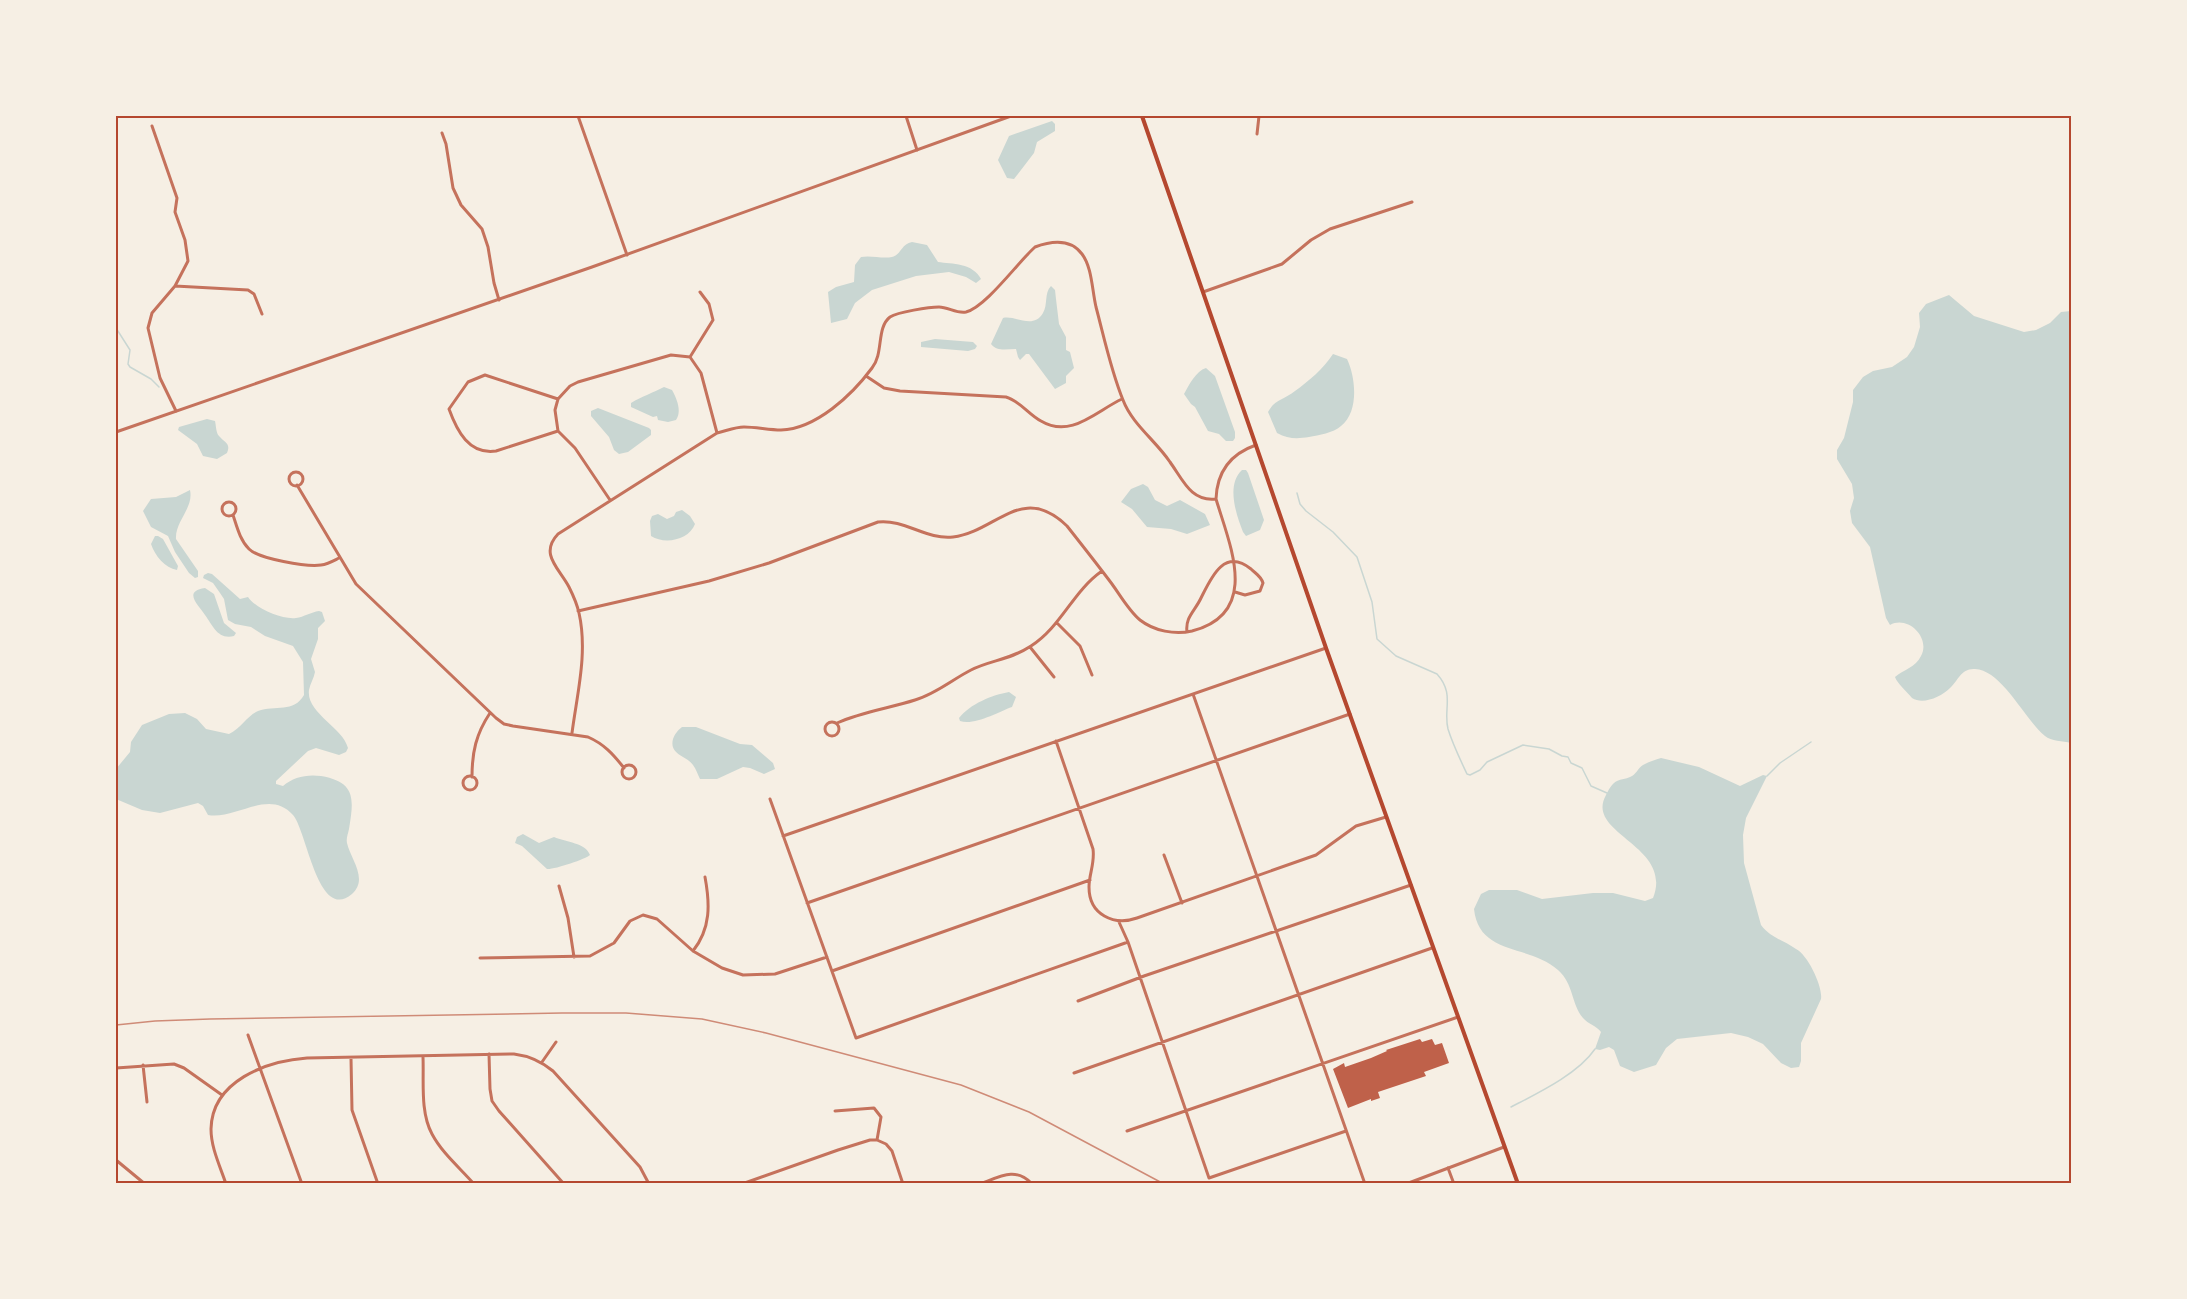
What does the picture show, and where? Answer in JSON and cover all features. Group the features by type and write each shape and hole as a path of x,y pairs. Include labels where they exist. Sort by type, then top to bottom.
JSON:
{"main road":[{"path":"1142,116 1326,648 1518,1184"}],"street":[{"path":"578,116 627,255"},
{"path":"906,116 917,150"},
{"path":"116,432 627,255 1011,116"},
{"path":"1257,134 1259,116"},
{"path":"152,126 177,198 175,212 185,240 188,261 175,286 152,313 148,328 160,378 176,411"},
{"path":"442,133 453,188 461,205 482,229 499,300"},
{"path":"1203,292 1275,267 1290,259 1311,240 1330,229 1412,202"},
{"path":"572,734 584,650 578,611 569,587 554,564 550,546 558,534 717,433 741,427 778,430 803,426 825,415 866,376 880,354 883,325 890,317 899,313 939,307 967,312 984,302 1035,247 1057,241 1067,243 1082,254 1122,399 1193,494 1207,500 1216,500"},
{"path":"175,286 248,290 254,294 262,314"},
{"path":"690,357 713,320 709,304 700,292"},
{"path":"610,500 575,448 558,431 555,410 558,399 570,386 671,355 690,357 701,373 717,433"},
{"path":"558,399 485,375 468,382 449,408 456,429 467,442 487,453 558,431"},
{"path":"866,376 885,388 900,391 1006,397 1013,399 1042,422 1061,427 1081,423 1122,399"},
{"path":"578,611 709,581 759,566 878,522 901,523 927,535 953,537 967,534 1005,513 1027,509 1042,510 1060,519 1140,620 1167,632 1188,632 1210,624 1226,610 1234,591 1237,577 1216,500 1224,467 1239,452 1256,445"},
{"path":"297,485 302,483 303,478 301,473 296,472 291,474 292,484 297,485 356,584 490,713 504,724 572,734 598,741 612,752 624,768"},
{"path":"226,503 235,506 236,511 232,515 227,516 223,513 222,508 226,503"},
{"path":"232,515 242,540 254,553 265,558 321,565 339,558"},
{"path":"1188,632 1187,619 1215,571 1234,562 1245,564 1260,576 1263,583 1260,591 1249,595 1234,591"},
{"path":"837,723 838,733 828,734 827,724 831,722 837,723 918,699 973,669 1007,659 1030,647 1046,635 1084,586 1102,571"},
{"path":"1057,623 1080,646 1092,675"},
{"path":"1030,647 1054,677"},
{"path":"783,836 1326,648"},
{"path":"1192,694 1365,1184"},
{"path":"472,777 466,777 463,782 464,787 468,790 477,785 476,780 472,777 472,755 481,727 490,713"},
{"path":"807,903 1350,714"},
{"path":"1056,741 1092,842 1094,857 1090,880 1091,898 1097,910 1119,922 1182,903 1316,855 1356,826 1386,817"},
{"path":"628,765 633,766 636,771 635,776 625,777 622,773 624,768 628,765"},
{"path":"770,799 856,1038 1128,942"},
{"path":"1164,855 1182,903"},
{"path":"693,951 702,938 708,919 709,902 705,877"},
{"path":"832,971 1090,880"},
{"path":"1077,1001 1410,885"},
{"path":"559,886 568,918 574,957"},
{"path":"480,958 590,956 614,943 630,921 643,915 657,919 693,951 722,968 743,975 775,974 827,957"},
{"path":"1119,922 1128,942 1209,1178 1346,1131"},
{"path":"1074,1073 1432,948"},
{"path":"1127,1131 1458,1017"},
{"path":"248,1035 302,1184"},
{"path":"542,1062 556,1042"},
{"path":"489,1054 492,1101 499,1112 564,1184"},
{"path":"226,1184 213,1145 211,1130 213,1115 222,1095 240,1079 298,1058 489,1054 521,1055 542,1062 553,1071 640,1167 649,1184"},
{"path":"351,1057 352,1110 378,1184"},
{"path":"423,1057 424,1105 429,1127 437,1143 474,1184"},
{"path":"116,1068 166,1063 181,1067 222,1095"},
{"path":"143,1065 147,1102"},
{"path":"835,1111 874,1107 881,1117 877,1140"},
{"path":"742,1184 870,1140 886,1144 891,1150 903,1184"},
{"path":"1406,1184 1504,1146"},
{"path":"116,1160 145,1184"},
{"path":"1448,1168 1454,1184"},
{"path":"980,1184 1005,1174 1017,1173 1032,1184"}],"shaded area":[{"path":"1052,121 1055,124 1055,131 1037,142 1034,153 1014,179 1007,178 998,160 1009,136"},
{"path":"912,242 927,245 938,262 968,267 981,279 976,283 949,272 916,276 872,290 855,303 847,319 831,323 828,292 854,282 855,265 861,257 892,257"},
{"path":"1051,286 1055,290 1059,324 1066,337 1066,350 1070,352 1074,368 1066,376 1066,383 1055,389 1029,354 1020,360 1016,349 999,349 991,344 1003,318 1034,321 1039,318 1043,313"},
{"path":"1949,295 1974,316 2024,332 2036,330 2050,323 2061,312 2071,311 2071,743 2045,736 2004,686 1985,672 1975,669 1966,671 1937,697 1921,701 1912,698 1895,677 1919,660 1923,642 1916,630 1910,626 1904,623 1890,625 1886,618 1870,547 1852,523 1850,511 1854,498 1852,484 1837,459 1837,450 1844,438 1853,402 1853,390 1863,377 1873,371 1892,367 1907,357 1914,347 1920,327 1919,313 1926,304"},
{"path":"935,339 973,342 977,346 968,351 921,347 921,342"},
{"path":"1333,354 1347,359 1354,385 1353,404 1347,420 1334,430 1309,437 1293,438 1277,433 1268,412 1270,408 1311,379"},
{"path":"1206,368 1215,376 1235,432 1233,441 1226,441 1219,434 1208,431 1195,407 1184,394 1196,375"},
{"path":"664,387 672,390 677,401 679,413 676,420 668,422 658,420 657,416 653,417 631,407 631,403 639,398"},
{"path":"598,408 649,428 651,435 628,452 619,454 614,450 609,437 591,416 591,411"},
{"path":"207,419 215,421 218,435 228,445 227,453 217,459 203,456 197,444 178,430 179,427"},
{"path":"1242,470 1248,473 1264,520 1260,530 1246,536 1235,508 1233,491 1237,476"},
{"path":"1143,484 1148,487 1155,500 1167,506 1180,500 1205,514 1210,525 1187,534 1171,529 1147,527 1132,509 1121,502 1131,489"},
{"path":"190,490 191,497 178,526 176,539 198,571 198,577 195,578 175,552 168,536 151,527 143,511 151,499 176,497"},
{"path":"682,510 695,524 688,534 669,540 651,536 652,516 658,514 667,519"},
{"path":"155,536 163,539 178,566 177,570 161,561 155,553 151,544"},
{"path":"208,573 240,599 248,597 256,605 277,615 296,618 322,612 325,621 318,628 318,639 311,659 315,672 309,690 310,698 313,706 345,740 348,748 346,752 339,755 316,748 308,751 276,781 276,784 283,786 291,780 311,775 332,779 347,787 352,809 347,841 357,868 359,882 352,894 340,900 330,896 322,886 298,824 293,815 284,807 263,804 230,813 208,815 203,806 198,803 160,813 142,810 116,799 116,769 130,752 131,742 142,725 169,714 185,713 197,719 206,729 229,734 258,711 290,706 300,701 304,695 303,662 293,646 265,636 251,627 228,620 224,599 213,583 203,578"},
{"path":"205,588 214,594 224,623 236,633 234,636 224,636 216,631 196,603 194,592"},
{"path":"1009,692 1016,697 1012,707 972,722 960,721 959,718 975,704"},
{"path":"682,727 696,727 740,744 752,745 773,763 775,769 764,774 743,767 717,779 700,779 693,765 673,748 673,739"},
{"path":"1661,758 1699,767 1740,786 1763,775 1767,776 1746,818 1743,835 1744,863 1761,925 1773,936 1801,952 1810,964 1820,987 1821,999 1801,1043 1799,1067 1791,1068 1781,1063 1763,1044 1731,1033 1677,1039 1666,1048 1656,1065 1634,1072 1620,1066 1614,1050 1609,1047 1595,1049 1601,1032 1585,1020 1579,1012 1567,981 1558,970 1533,956 1495,942 1485,935 1478,924 1474,909 1481,894 1489,890 1517,890 1542,899 1593,893 1613,893 1645,901 1653,898 1656,880 1651,865 1642,852 1607,820 1603,808 1606,795 1613,783 1632,776 1641,766"},
{"path":"523,834 539,843 554,837 575,843 588,851 590,855 569,864 547,869 522,846 515,843 517,837"}],"building":[{"path":"1420,1039 1422,1042 1432,1039 1435,1045 1442,1043 1449,1063 1424,1072 1426,1076 1378,1092 1380,1098 1348,1108 1333,1069 1344,1063 1345,1067"}],"waterway":[{"path":"116,328 130,350 128,364 130,367 151,379 159,387"},
{"path":"1297,493 1300,504 1306,511 1333,532 1357,557 1372,602 1377,639 1396,656 1437,674 1442,681 1447,695 1448,729 1467,774 1470,775 1480,770 1487,762 1523,745 1549,749 1568,757 1571,763 1582,768 1591,786 1607,793"},
{"path":"1767,776 1780,763 1811,742"},
{"path":"1511,1107 1568,1075 1595,1049"}],"railway":[{"path":"116,1025 210,1019 562,1013 626,1013 702,1019 766,1033 961,1085 1029,1112 1164,1184"}]}
